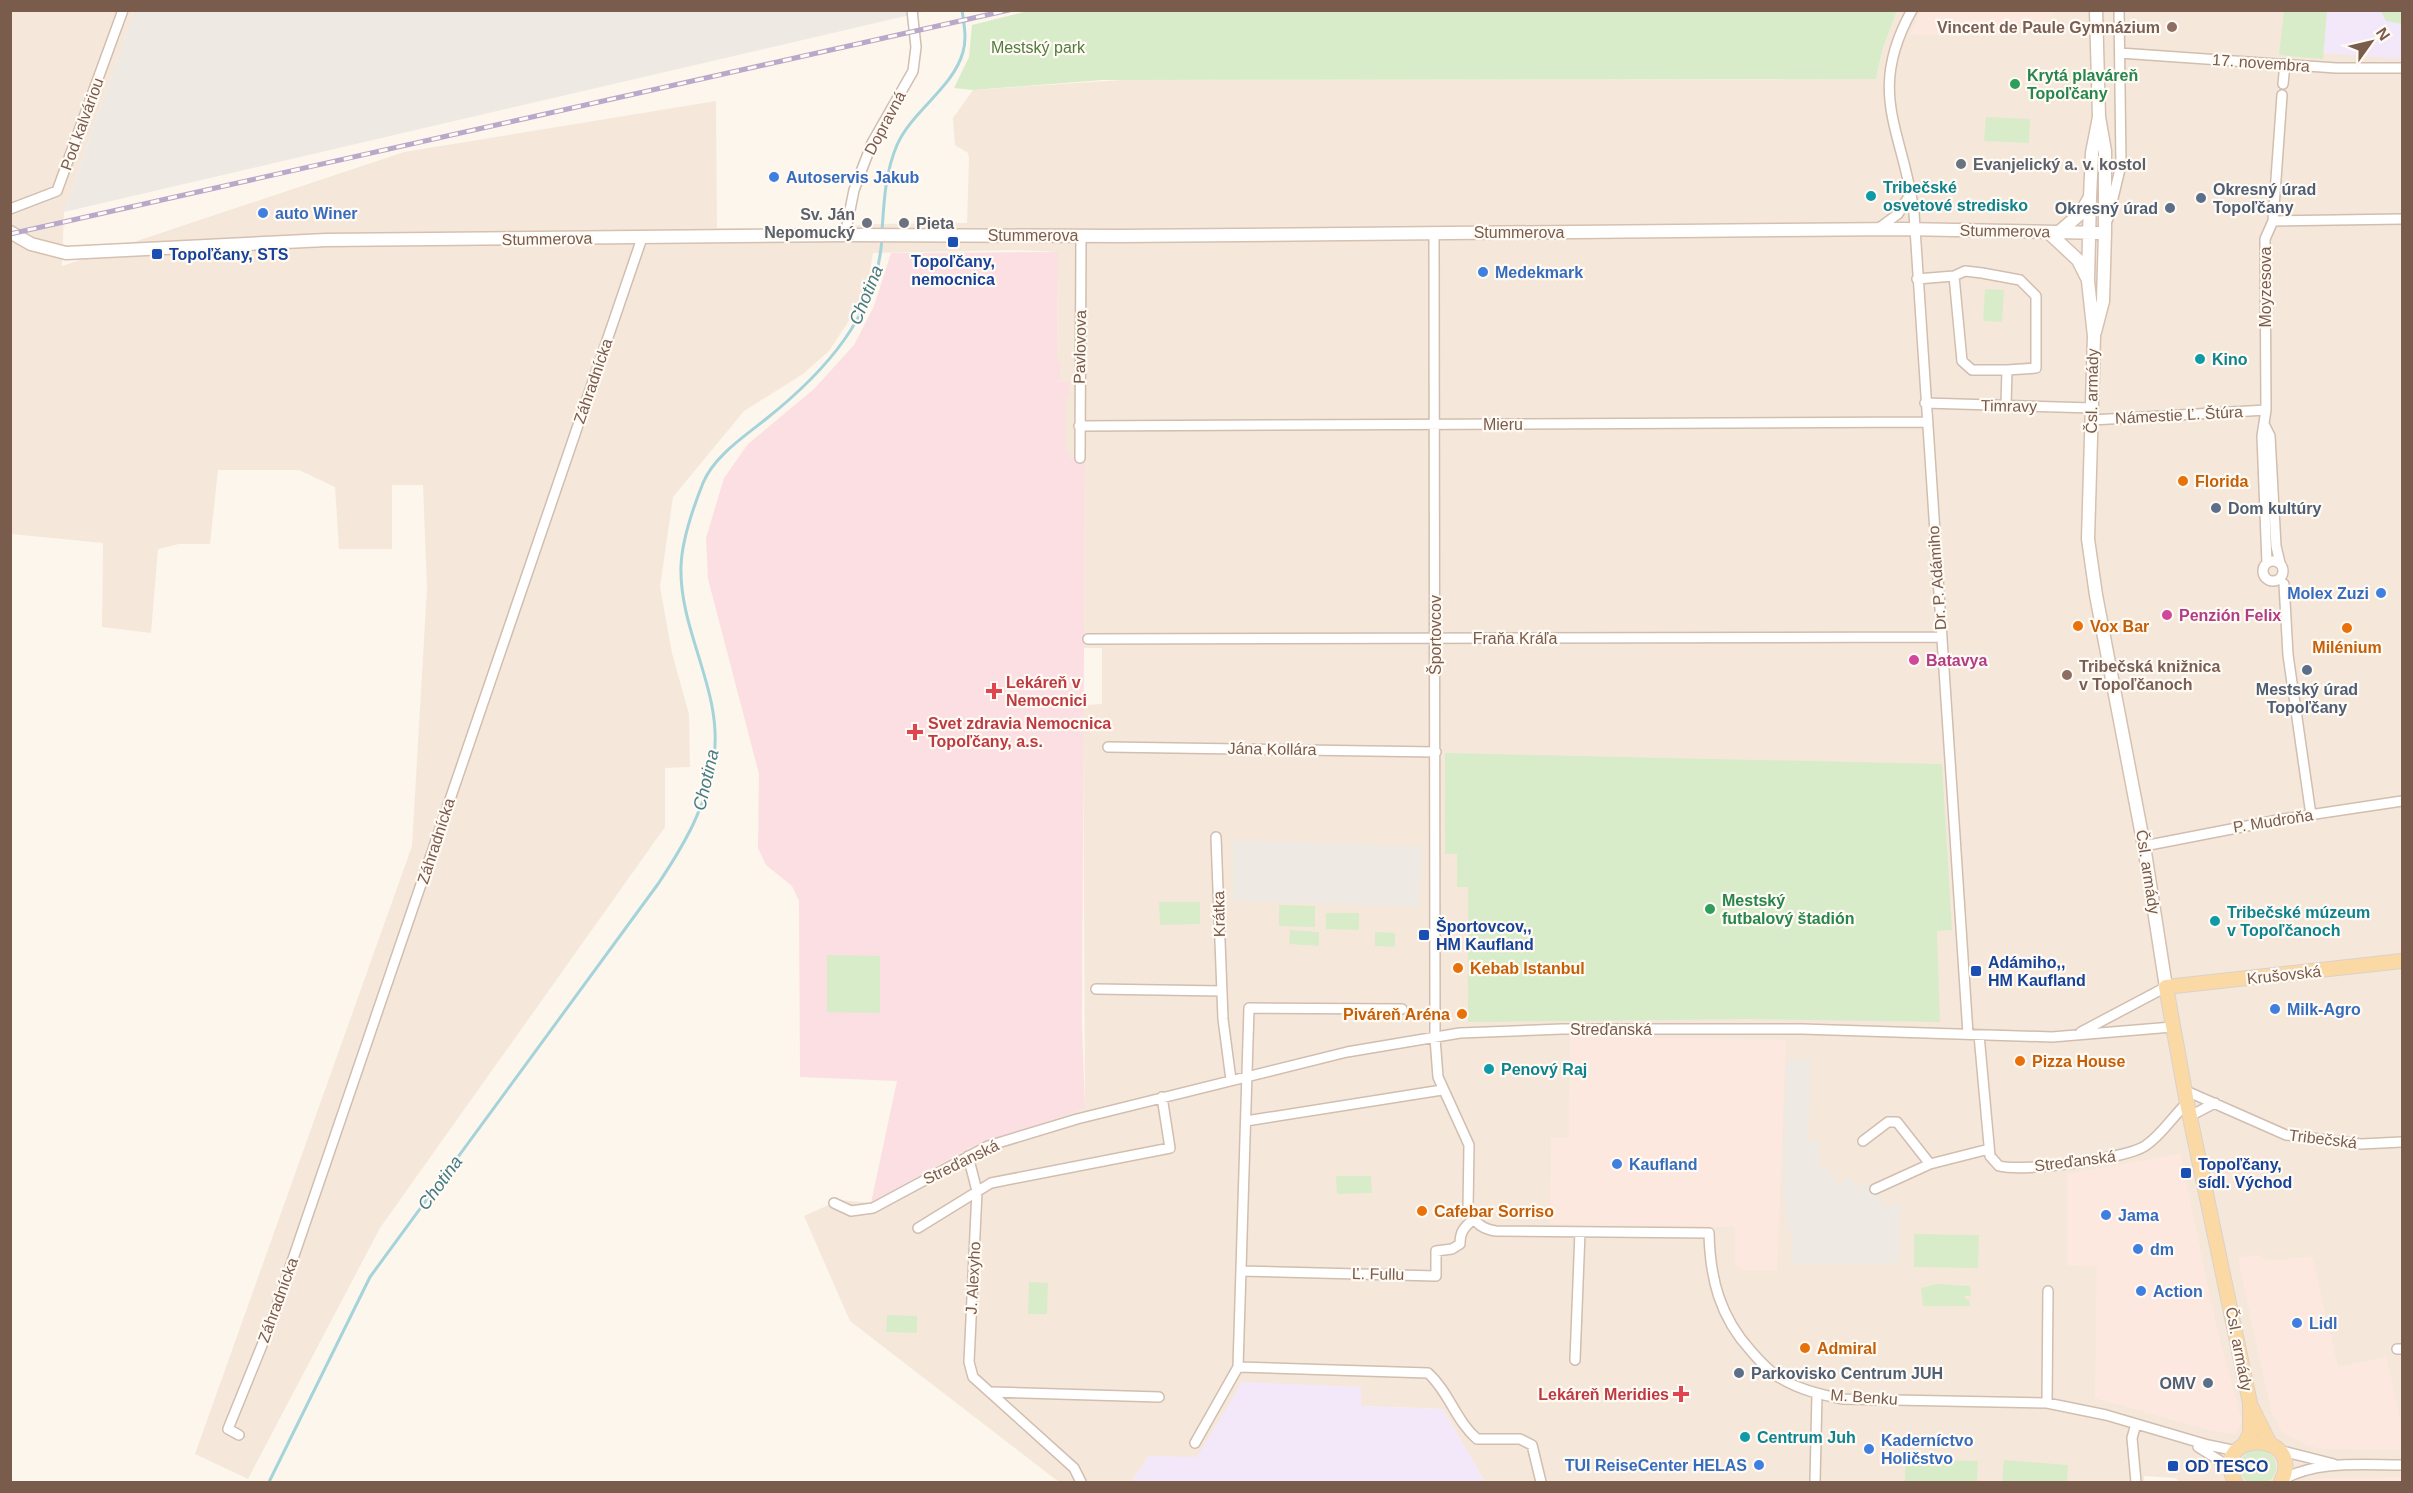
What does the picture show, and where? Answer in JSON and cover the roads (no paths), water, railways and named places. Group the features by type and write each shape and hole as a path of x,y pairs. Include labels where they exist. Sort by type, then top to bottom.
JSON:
{"main road":[{"name":"Krušovská","path":"2166,987 2403,961"},
{"name":"Čsl. armády","path":"2166,987 2187,1103 2250,1403 2250,1432 2232,1461 2233,1478"},
{"name":"Čsl. armády","path":"2250,1403 2284,1464 2281,1481"},
{"path":"2240,1448 2257,1441 2274,1447"}],"street":[{"name":"Pod kalváriou","path":"10,209 57,191 123,10"},
{"name":"Dopravná","path":"845,235 855,190 872,143 913,71 916,47 912,10"},
{"name":"Dr. P. Adámiho","path":"1912,10 1890,68 1889,92 1892,124 1911,193 1968,1034"},
{"path":"2096,10 2099,117"},
{"path":"2105,234 2121,165 2119,10"},
{"name":"17. novembra","path":"2120,53 2336,68 2403,68"},
{"path":"2283,84 2285,64"},
{"name":"Moyzesova","path":"2265,426 2265,239 2273,221 2282,95"},
{"name":"Čsl. armády","path":"2099,117 2092,153 2088,281 2094,336 2089,556 2144,846 2166,987"},
{"name":"Čsl. armády","path":"2094,336 2103,301 2105,234 2105,151 2099,117"},
{"path":"1876,230 1899,214 1911,193"},
{"path":"2088,281 2078,260 2054,232 2080,214 2090,197"},
{"path":"2273,221 2403,219"},
{"name":"Stummerova","path":"10,232 31,244 66,253 326,240 845,235 1081,236 1876,230 2105,234"},
{"name":"Športovcov","path":"1434,233 1435,1038 1438,1077 1442,1090 1469,1145 1468,1210 1473,1220"},
{"name":"Pavlovova","path":"1080,458 1081,236"},
{"name":"Záhradnícka","path":"239,1435 228,1429 271,1323 642,238"},
{"path":"1917,279 1954,276 1965,271 2020,280 2036,296 2036,368 1972,370 1962,360 1954,276"},
{"path":"2006,405 2007,370"},
{"name":"Timravy","path":"1926,403 2006,405 2092,414"},
{"name":"Námestie Ľ. Štúra","path":"2092,414 2266,410"},
{"name":"Mieru","path":"1079,426 1927,422"},
{"path":"2265,426 2270,436 2276,546 2284,570 2282,577 2276,581 2264,576 2263,569 2267,563 2262,436 2265,426"},
{"path":"2267,563 2274,561 2280,563"},
{"path":"2284,584 2288,655 2311,815"},
{"name":"Fraňa Kráľa","path":"1088,639 1941,637"},
{"name":"Jána Kollára","path":"1108,747 1436,752"},
{"name":"P. Mudroňa","path":"2144,846 2311,815 2403,801"},
{"name":"Krátka","path":"1216,837 1222,991 1231,1080"},
{"name":"Streďanská","path":"2078,1034 2166,987"},
{"path":"1096,989 1222,991"},
{"path":"1195,1443 1238,1367 1249,1008 1401,1010"},
{"name":"Streďanská","path":"834,1203 851,1211 873,1208 988,1146 1162,1097 1347,1052 1460,1033 1562,1029 1802,1029 2052,1037 2172,1027"},
{"name":"Streďanská","path":"1979,1035 1990,1156 1999,1166 2047,1166 2128,1155 2146,1146 2187,1103"},
{"path":"1246,1121 1442,1090"},
{"name":"Streďanská","path":"918,1228 991,1183 1170,1148 1162,1097"},
{"path":"2187,1103 2215,1102"},
{"name":"Tribečská","path":"2187,1103 2215,1102 2286,1135 2326,1142 2403,1143"},
{"path":"1863,1141 1888,1122 1897,1122 1930,1164"},
{"path":"1875,1189 1930,1164 1989,1149"},
{"name":"J. Alexyho","path":"968,1156 977,1191 969,1362 973,1377 993,1392 1074,1468 1081,1482"},
{"path":"1473,1220 1480,1226 1496,1231 1580,1232 1575,1360"},
{"name":"Ľ. Fullu","path":"1241,1271 1436,1276 1436,1251 1452,1249 1460,1244 1460,1235 1465,1226 1473,1220"},
{"name":"M. Benku","path":"1580,1232 1709,1233 1711,1273 1726,1318 1758,1358 1781,1379 1817,1394 1843,1399 2047,1402 2136,1424 2177,1437 2207,1451 2225,1464 2233,1478"},
{"path":"2047,1402 2048,1291"},
{"path":"1238,1367 1428,1373 1439,1383 1466,1430 1477,1439 1520,1439 1532,1445 1540,1482"},
{"path":"993,1392 1159,1397"},
{"path":"1815,1482 1817,1394"},
{"path":"2136,1424 2132,1438 2136,1482"},
{"name":"M. Benku","path":"2177,1437 2240,1448"},
{"path":"2274,1447 2340,1466"},
{"path":"2281,1481 2305,1470 2340,1466 2403,1465"}],"waterway":[{"name":"Chotina","path":"882,231 886,188 897,145 912,121 951,77 963,52 965,31 962,10"},
{"name":"Chotina","path":"269,1482 370,1277 658,884 694,824 711,774 715,732 707,685 682,590 682,556 692,513 708,473 722,455 788,401 808,382 844,340 859,317 870,292 878,266 882,238"}],"railway":[{"path":"10,234 1009,10"}],"place":[{"name":"Vincent de Paule Gymnázium","path":"2172,27"},
{"name":"Krytá plaváreň Topoľčany","path":"2015,84"},
{"name":"Evanjelický a. v. kostol","path":"1961,164"},
{"name":"Autoservis Jakub","path":"774,177"},
{"name":"Tribečské osvetové stredisko","path":"1871,196"},
{"name":"Okresný úrad Topoľčany","path":"2201,198"},
{"name":"Okresný úrad","path":"2170,208"},
{"name":"auto Winer","path":"263,213"},
{"name":"Sv. Ján Nepomucký","path":"867,223"},
{"name":"Pieta","path":"904,223"},
{"name":"Topoľčany, nemocnica","path":"953,242"},
{"name":"Topoľčany, STS","path":"157,254"},
{"name":"Medekmark","path":"1483,272"},
{"name":"Kino","path":"2200,359"},
{"name":"Florida","path":"2183,481"},
{"name":"Dom kultúry","path":"2216,508"},
{"name":"Molex Zuzi","path":"2381,593"},
{"name":"Penzión Felix","path":"2167,615"},
{"name":"Vox Bar","path":"2078,626"},
{"name":"Milénium","path":"2347,628"},
{"name":"Batavya","path":"1914,660"},
{"name":"Mestský úrad Topoľčany","path":"2307,670"},
{"name":"Tribečská knižnica v Topoľčanoch","path":"2067,675"},
{"name":"Lekáreň v Nemocnici","path":"994,691"},
{"name":"Svet zdravia Nemocnica Topoľčany, a.s.","path":"915,732"},
{"name":"Mestský futbalový štadión","path":"1710,909"},
{"name":"Tribečské múzeum v Topoľčanoch","path":"2215,921"},
{"name":"Športovcov,, HM Kaufland","path":"1424,935"},
{"name":"Kebab Istanbul","path":"1458,968"},
{"name":"Adámiho,, HM Kaufland","path":"1976,971"},
{"name":"Milk-Agro","path":"2275,1009"},
{"name":"Piváreň Aréna","path":"1462,1014"},
{"name":"Pizza House","path":"2020,1061"},
{"name":"Penový Raj","path":"1489,1069"},
{"name":"Kaufland","path":"1617,1164"},
{"name":"Topoľčany, sídl. Východ","path":"2186,1173"},
{"name":"Cafebar Sorriso","path":"1422,1211"},
{"name":"Jama","path":"2106,1215"},
{"name":"dm","path":"2138,1249"},
{"name":"Action","path":"2141,1291"},
{"name":"Lidl","path":"2297,1323"},
{"name":"Admiral","path":"1805,1348"},
{"name":"Parkovisko Centrum JUH","path":"1739,1373"},
{"name":"OMV","path":"2208,1383"},
{"name":"Lekáreň Meridies","path":"1681,1394"},
{"name":"Centrum Juh","path":"1745,1437"},
{"name":"Kaderníctvo Holičstvo","path":"1869,1449"},
{"name":"TUI ReiseCenter HELAS","path":"1759,1465"},
{"name":"OD TESCO","path":"2173,1466"}],"park label":[{"name":"Mestský park","path":"1038,47"}]}
